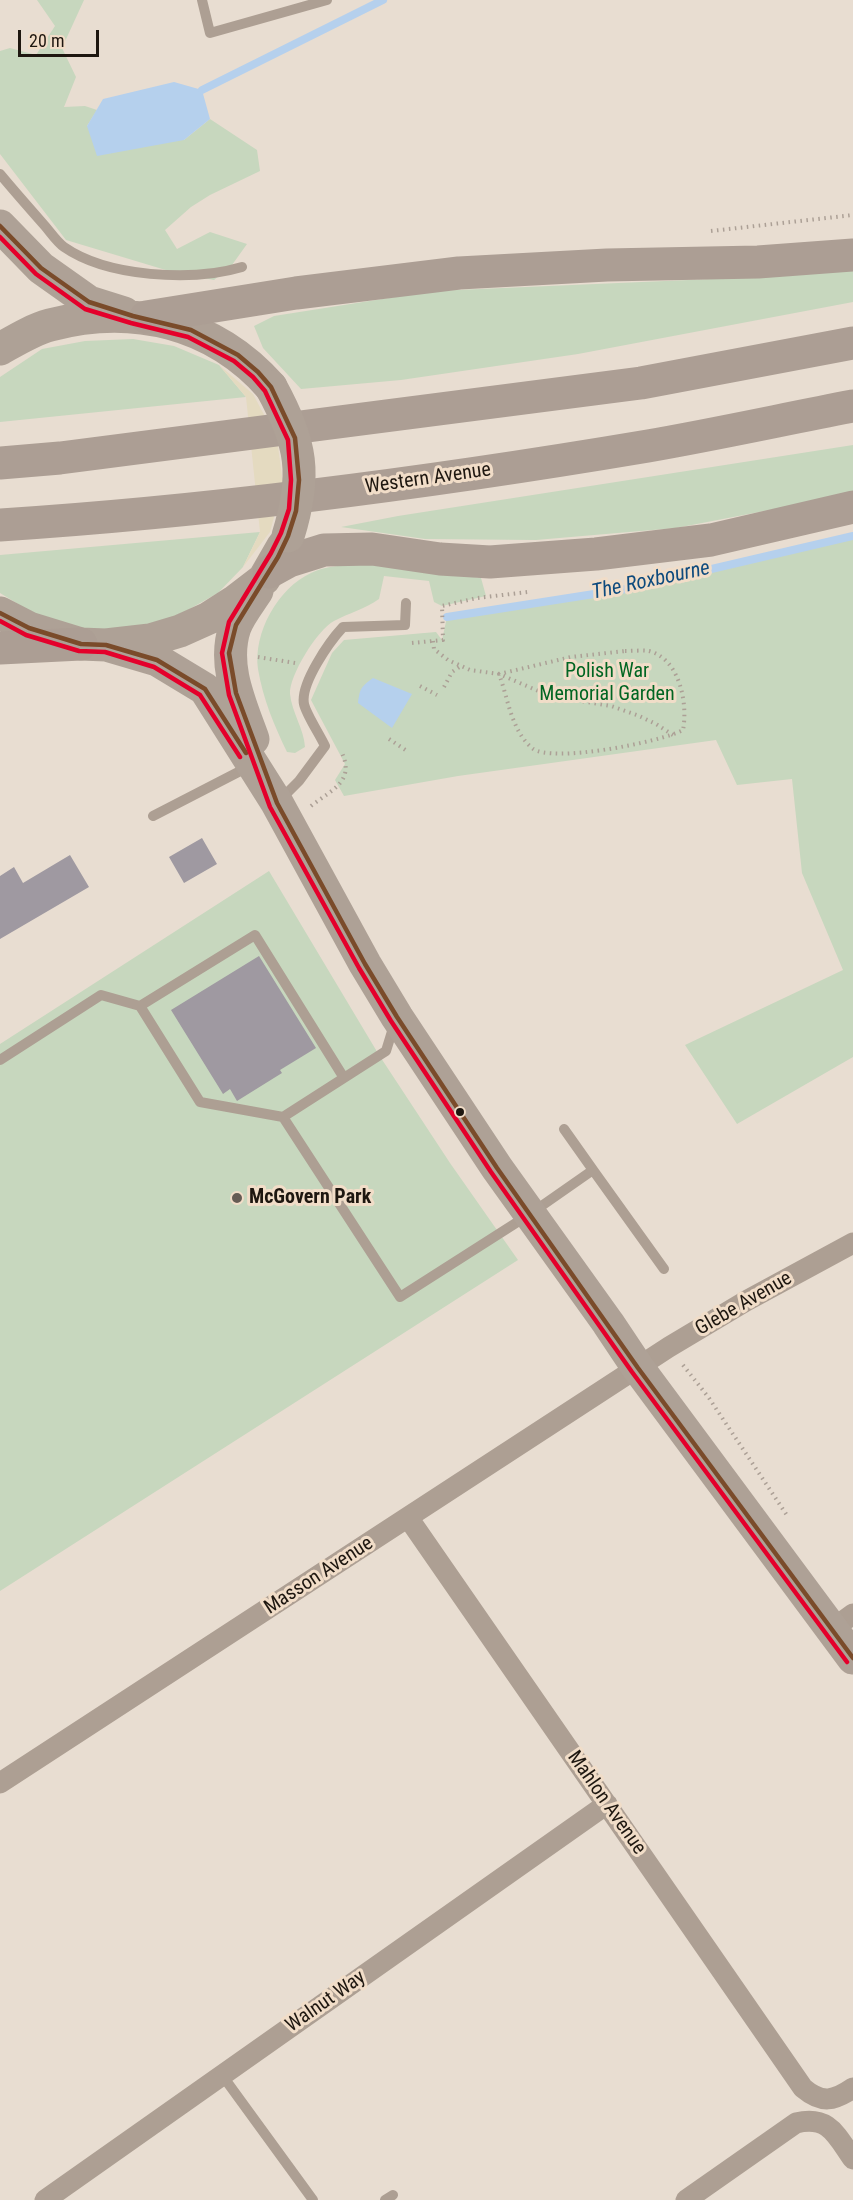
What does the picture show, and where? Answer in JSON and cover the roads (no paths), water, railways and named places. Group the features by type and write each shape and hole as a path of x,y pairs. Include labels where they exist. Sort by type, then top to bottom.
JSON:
{"highway":[{"path":"140,317 296,293 459,273 607,265 758,262 853,255"},
{"path":"0,463 60,458 640,383 853,343"},
{"name":"Western Avenue","path":"0,525 55,522 361,489 649,446 853,406"},
{"path":"266,575 289,561 324,550 372,549 440,559 490,562 596,554 711,540 853,507"},
{"path":"0,648 94,645"}],"main road":[{"path":"0,226 41,268 89,302 191,330 238,355 271,387 295,438 299,480 296,511 288,537 236,626 230,653 236,693 277,802"},
{"path":"0,349 48,326 80,320 140,317"},
{"path":"94,645 150,640 180,631 209,618 266,575"},
{"path":"0,613 29,628 157,660 205,689 277,802 365,964 397,1017 530,1214 638,1368 842,1622 853,1658"}],"street":[{"name":"Glebe Avenue","path":"638,1368 746,1301 850,1251"},
{"name":"Masson Avenue","path":"0,1783 638,1368"},
{"name":"Mahlon Avenue","path":"409,1519 811,2093"},
{"name":"Walnut Way","path":"45,2200 607,1804"},
{"path":"811,2093 838,2098 853,2088"},
{"path":"686,2200 805,2122 824,2123 833,2130 853,2159"}],"lane":[{"path":"202,0 210,33 327,0"},
{"path":"0,174 63,246 99,265 156,274 201,275 222,273 242,267"},
{"path":"277,802 299,781 326,746 304,707 303,693 330,641 343,627 405,625 406,603"},
{"path":"153,816 253,764"},
{"path":"140,1006 255,935 344,1078"},
{"path":"0,1060 101,995 140,1006 200,1102 283,1117 386,1051 397,1017"},
{"path":"283,1117 400,1297 530,1214 593,1170"},
{"path":"564,1129 664,1269"},
{"path":"222,2075 313,2200"},
{"path":"805,2122 811,2093"}],"water":[{"path":"174,82 202,90 210,119 184,140 97,156 87,126 103,99"},
{"path":"373,678 412,694 392,728 358,703 362,688"}],"waterway":[{"path":"202,90 383,0"},
{"name":"The Roxbourne","path":"447,617 626,589 853,536"}],"place":[{"name":"McGovern Park","path":"237,1198"}],"park label":[{"name":"Polish War Memorial Garden","path":"607,684"}]}
